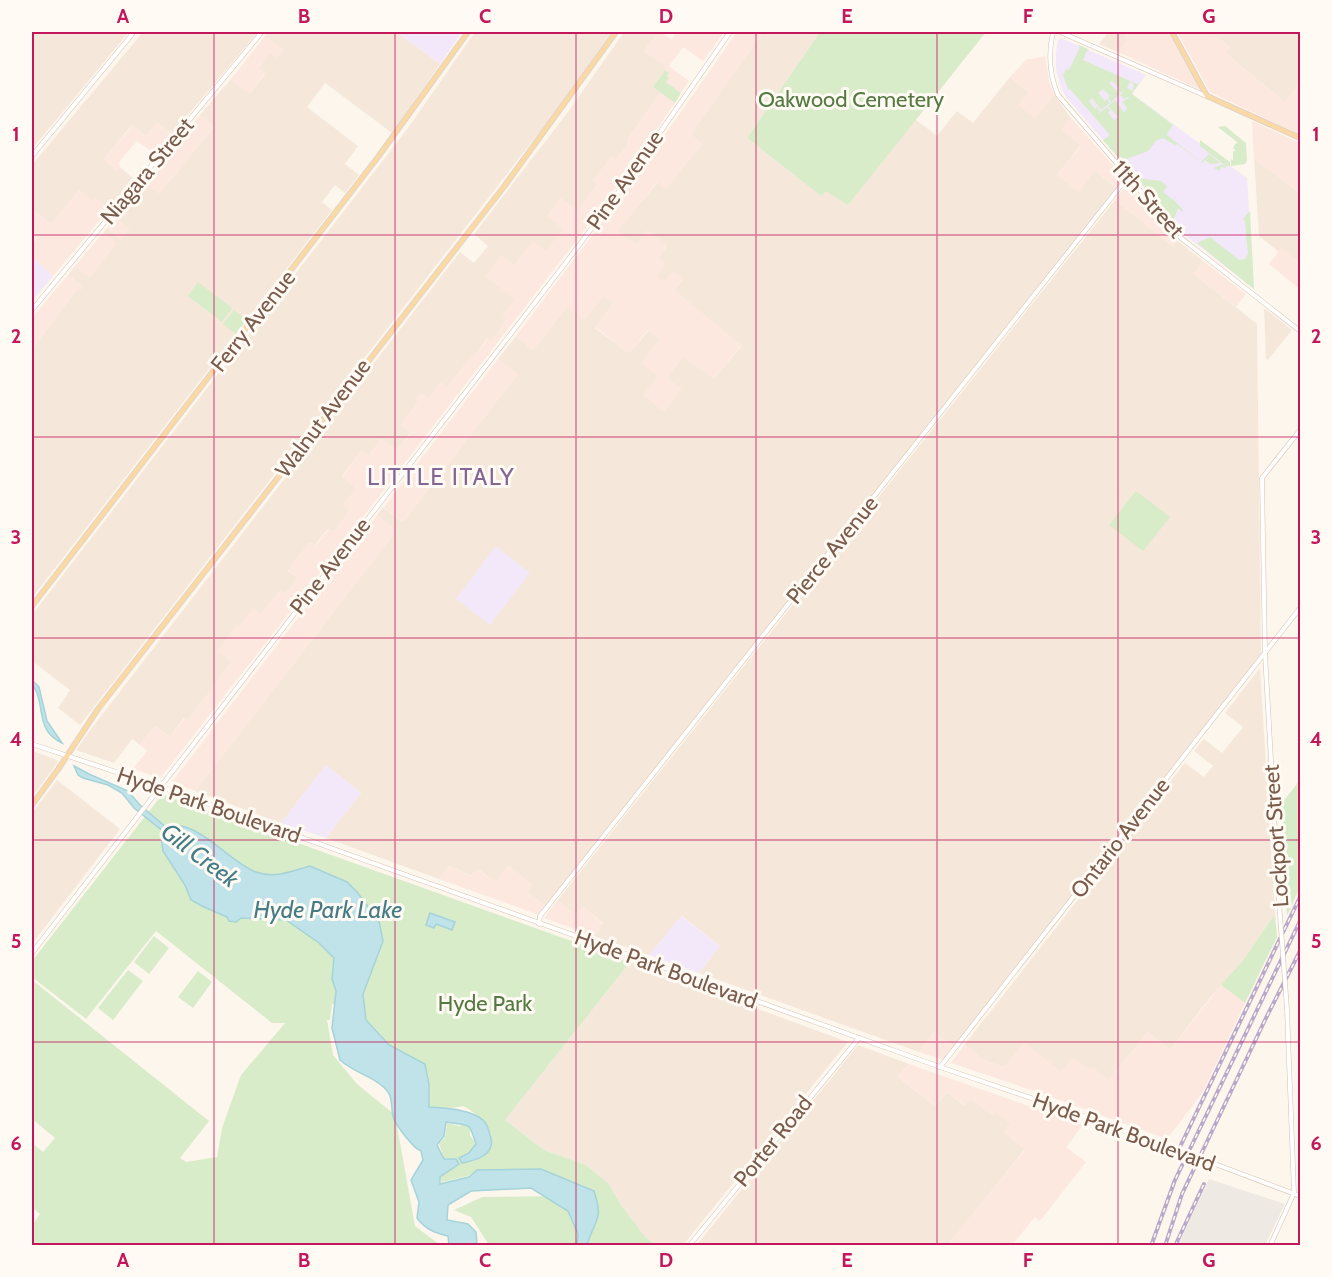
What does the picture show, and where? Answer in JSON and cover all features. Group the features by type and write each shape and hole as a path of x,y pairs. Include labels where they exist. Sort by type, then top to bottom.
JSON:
{"main road":[{"path":"32,156 134,32"},
{"name":"Niagara Street","path":"32,310 262,32"},
{"name":"Ferry Avenue","path":"32,606 378,157 468,32"},
{"name":"Walnut Avenue","path":"32,804 98,709 503,188 616,32"},
{"name":"Pine Avenue","path":"32,952 564,265 610,204 730,32"},
{"name":"11th Street","path":"1053,32 1049,58 1058,95 1181,238 1300,332"},
{"path":"1060,32 1300,138"},
{"path":"1172,32 1207,96"},
{"name":"Pierce Avenue","path":"539,924 540,916 1128,177"},
{"name":"Lockport Street","path":"1294,1193 1287,1009 1265,654 1262,478 1300,430"},
{"name":"Ontario Avenue","path":"940,1067 1300,608"},
{"name":"Hyde Park Boulevard","path":"32,744 160,786 539,924 1084,1116 1300,1196"},
{"name":"Porter Road","path":"689,1245 859,1038"},
{"path":"1270,1245 1294,1193"}],"shaded area":[{"path":"32,32 129,32 32,149"},
{"path":"143,32 258,32 172,134 157,123 146,136 132,125 104,159 117,171 120,167 134,179 109,209 96,199 93,202 79,190 51,225 32,209 32,165"},
{"path":"268,32 397,32 440,64 392,133 325,83 307,107 358,146 345,164 359,175 345,193 335,185 322,202 332,210 32,598 32,349 77,289 83,287 68,275 75,266 90,277 116,243 103,233 107,228 121,239 129,229 115,217 144,183 159,193 214,127 200,115 231,79 250,93 265,74 258,68 270,52 283,50 265,36"},
{"path":"397,32 462,32 440,64"},
{"path":"475,32 612,32 558,108 80,725 58,708 70,690 32,661 32,615 408,128"},
{"path":"624,32 659,32 644,51 667,67 653,87 661,92 629,137 627,145 615,160 611,157 594,181 598,184 578,211 560,198 564,229 546,252 514,266 501,256 515,299 503,315 507,319 491,342 487,339 448,387 429,399 421,393 419,401 401,425 411,432 397,450 368,456 361,451 342,476 356,488 350,510 334,532 328,529 314,546 310,542 288,571 298,578 188,720 184,718 170,737 155,726 140,745 132,739 114,763 76,750 460,252 474,263 488,246 474,234 568,112"},
{"path":"659,32 672,39 677,32 724,32 703,61 683,47 669,66 689,81 681,93 666,82 668,73 665,70 666,67 644,51"},
{"path":"737,32 763,32 691,134 702,144 666,189 657,182 618,231 636,245 647,230 667,245 658,257 666,264 657,276 664,282 673,271 683,278 674,290 741,345 714,379 683,357 667,378 682,389 664,412 643,395 658,376 642,363 660,339 648,330 629,353 595,327 613,303 604,296 585,320 567,307 533,350 516,336 620,199"},
{"path":"763,32 820,32 747,138 821,196 826,190 848,205 915,119 937,136 957,111 973,123 1010,77 1029,92 1035,117 1054,94 1071,118 1062,130 1081,145 1057,175 1095,171 1117,188 546,907 527,892 532,884 495,882 478,869 472,876 449,866 439,879 326,838 361,793 326,765 281,823 195,791 396,531 377,515 383,507 403,522 517,375 498,359 516,336 533,350 567,307 604,296 613,303 595,328 629,353 649,330 660,339 642,363 681,389 667,378 683,356 714,379 741,346 674,290 683,279 664,282 656,276 658,257 667,246 636,245 617,231 658,182 666,188 702,144 690,135"},
{"path":"1109,32 1129,32 1125,36 1128,39 1118,52 1099,44"},
{"path":"1129,32 1168,32 1201,90 1118,52 1128,39 1125,37"},
{"path":"1177,32 1209,32 1230,47 1225,53 1285,102 1300,83 1300,135 1210,92"},
{"path":"1209,32 1300,32 1300,83 1286,103 1225,53 1230,47"},
{"path":"265,36 284,50 277,58 270,53 258,67 265,73 250,93 231,79"},
{"path":"1061,38 1146,75 1132,94 1247,178 1254,289 1186,236 1066,97 1056,69 1056,52 1058,41"},
{"path":"1045,56 1049,81 1054,94 1035,118 1018,105 1029,92 1010,77 1026,60"},
{"path":"661,92 675,103 606,202 282,622 160,778 133,769 147,751 140,745 155,726 170,737 185,718 188,720 231,662 218,651 237,624 239,626 253,608 261,614 280,590 286,594 297,578 288,570 309,542 315,546 329,529 334,532 350,510 343,505 356,488 342,477 361,451 368,456 381,438 397,450 411,433 401,425 421,393 429,398 441,382 448,387 471,356 473,358 488,339 491,341 507,320 502,315 515,299 485,276 501,256 514,265 533,241 546,251 563,229 547,216 560,198 578,210 598,184 593,180 611,157 615,160 627,145 629,137"},
{"path":"200,115 214,126 159,194 144,183"},
{"path":"1071,118 1124,178 1117,188 1095,171 1079,192 1057,175 1081,146 1061,129"},
{"path":"1252,121 1300,143 1300,193 1254,158"},
{"path":"157,123 172,134 155,154 137,141 119,162 120,167 117,171 104,159 133,125 146,136"},
{"path":"1254,158 1300,193 1300,263 1281,249 1279,252 1259,236"},
{"path":"1128,183 1177,240 1173,247 1115,200"},
{"path":"79,190 93,201 96,198 109,209 53,276 32,257 32,245 37,238 32,234 32,209 51,224"},
{"path":"1115,200 1172,246 1177,240 1203,261 1194,274 1257,324 1261,655 954,1047 934,1032 919,1052 699,973 720,946 682,916 649,955 594,936 603,923 583,907 576,915 557,901"},
{"path":"115,217 130,229 121,240 107,228"},
{"path":"103,233 117,243 90,277 75,266"},
{"path":"1281,248 1300,263 1298,288 1269,264"},
{"path":"32,257 53,276 32,301"},
{"path":"1203,261 1246,294 1236,307 1194,274"},
{"path":"68,275 83,287 80,291 77,289 32,349 32,318"},
{"path":"1264,308 1292,330 1268,360 1266,359"},
{"path":"498,359 518,374 403,522 384,507"},
{"path":"377,515 397,530 195,791 172,782"},
{"path":"496,546 530,573 490,625 456,599"},
{"path":"1260,668 1275,914 1244,959 1209,999 1170,1050 1148,1032 1108,1081 1093,1068 1090,1071 1061,1072 1024,1043 1004,1067 978,1058 979,1056 965,1044 1185,763 1204,777 1213,766 1194,751 1204,739 1222,753 1243,727 1225,713"},
{"path":"33,751 58,762 32,797"},
{"path":"326,765 361,793 326,838 281,823"},
{"path":"57,780 120,829 32,944 32,813"},
{"path":"508,865 532,884 527,892 546,907 539,915 439,879 449,866 471,876 477,869 495,882"},
{"path":"557,901 576,915 583,907 603,924 594,936 544,918"},
{"path":"681,916 720,946 699,973 649,955"},
{"path":"630,962 848,1042 683,1245 657,1245 646,1238 619,1202 609,1184 586,1165 544,1150 505,1120"},
{"path":"1221,985 1245,1003 1203,1092 1167,1139 951,1063 965,1044 980,1056 978,1058 1004,1067 1024,1042 1061,1072 1073,1057 1090,1070 1093,1067 1108,1080 1148,1032 1170,1050"},
{"path":"934,1032 954,1047 943,1060 919,1052"},
{"path":"858,1045 909,1064 898,1077 935,1106 947,1092 964,1105 970,1098 992,1115 995,1112 1011,1123 1004,1132 1025,1149 948,1245 696,1246"},
{"path":"909,1064 1083,1125 1066,1147 1086,1162 1040,1221 1035,1217 1012,1245 947,1245 1025,1150 1004,1132 1010,1123 995,1112 992,1115 971,1099 965,1105 947,1092 935,1106 898,1077"},
{"path":"1209,1179 1285,1204 1265,1245 1178,1245"}],"green space":[{"name":"Oakwood Cemetery","path":"820,32 986,32 848,205 826,191 821,196 747,138"},
{"path":"1077,44 1088,49 1083,60 1137,84 1139,82 1135,90 1133,89 1134,84 1130,82 1127,88 1134,91 1132,94 1173,125 1166,136 1167,135 1201,162 1209,154 1220,163 1210,164 1206,161 1209,157 1202,163 1177,144 1163,138 1156,141 1148,151 1121,161 1103,140 1110,135 1068,89 1063,75 1066,69 1069,70 1080,47","holes":["1112,81 1119,88 1120,93 1124,91 1120,95 1124,99 1129,98 1122,102 1127,108 1124,112 1115,100 1108,106 1118,117 1114,120 1108,113 1110,110 1107,107 1098,114 1100,111 1097,107 1095,109 1089,101 1092,98 1101,110 1110,103 1098,93 1103,89 1110,96 1108,98 1111,102 1120,94 1109,83"]},
{"path":"665,70 669,73 666,82 681,93 675,103 653,87"},
{"path":"1225,126 1246,143 1247,161 1245,164 1231,166 1233,151 1236,151 1233,148 1238,143 1218,127"},
{"path":"1200,140 1230,162 1230,166 1226,166 1200,146"},
{"path":"1223,164 1226,169 1222,166 1219,171 1214,168"},
{"path":"1137,178 1161,181 1167,186 1163,192 1173,200 1179,194 1174,200 1183,210 1182,212 1178,208 1173,221"},
{"path":"1250,211 1254,289 1197,243 1210,237 1239,260 1245,259 1248,254 1243,219"},
{"path":"198,282 232,308 222,322 188,296"},
{"path":"234,310 247,320 236,334 223,324"},
{"path":"1136,491 1170,517 1143,551 1109,525"},
{"path":"1300,780 1300,887 1287,916 1282,803"},
{"name":"Hyde Park","path":"164,795 630,962 505,1120 544,1150 586,1165 609,1184 619,1202 646,1238 657,1245 489,1245 471,1217 454,1210 482,1197 558,1196 541,1169 477,1170 468,1176 442,1182 440,1178 459,1164 456,1159 444,1158 439,1144 445,1137 447,1123 459,1126 463,1124 470,1128 470,1135 476,1144 469,1153 459,1158 462,1163 486,1154 491,1147 488,1129 474,1113 463,1106 428,1108 429,1082 422,1063 387,1046 370,1027 361,1010 332,1004 330,1020 327,1020 333,1055 357,1084 395,1115 415,1226 440,1245 32,1245 32,1226 40,1214 32,1207 32,1143 43,1152 55,1138 32,1119 32,980 209,1121 180,1158 186,1162 217,1157 222,1128 241,1075 285,1023 272,1023 156,931 86,1019 32,977 32,961"},
{"path":"1275,914 1277,937 1245,1003 1221,985 1244,959"},
{"path":"154,936 169,948 149,974 134,962"},
{"path":"128,970 143,981 113,1020 98,1008"},
{"path":"198,971 212,982 193,1008 178,997"}],"water":[{"path":"32,680 39,687 47,721 62,743 54,738 45,727"},
{"name":"Hyde Park Lake","path":"74,766 128,791 140,805 167,828 178,826 189,828 256,872 270,875 310,866 347,882 379,921 383,941 363,994 366,1020 389,1045 425,1064 429,1084 429,1107 473,1114 484,1121 489,1132 491,1147 485,1155 462,1163 459,1158 469,1153 476,1144 471,1131 467,1126 446,1122 444,1136 437,1145 444,1159 456,1159 459,1164 440,1177 440,1184 469,1177 477,1170 541,1169 594,1191 598,1214 587,1245 577,1245 578,1234 568,1211 531,1188 471,1191 448,1205 447,1220 468,1224 476,1232 477,1245 449,1245 448,1236 423,1225 417,1218 419,1202 411,1180 423,1160 421,1151 410,1142 396,1123 391,1098 384,1087 340,1060 332,1028 336,991 332,979 334,958 319,943 286,920 241,918 236,922 229,921 227,917 191,900 185,885 163,851 161,836 164,832 134,808 122,793 108,785 83,778 78,775"},
{"path":"430,913 455,922 452,930 436,924 434,928 426,925"}],"railway":[{"path":"1179,1149 1300,897"},
{"path":"1151,1246 1175,1180 1300,921"},
{"path":"1165,1246 1182,1194 1300,951"},
{"path":"1175,1246 1204,1184"}],"district":[{"name":"LITTLE ITALY","path":"441,476"}],"water label":[{"name":"Gill Creek","path":"200,855"}]}
